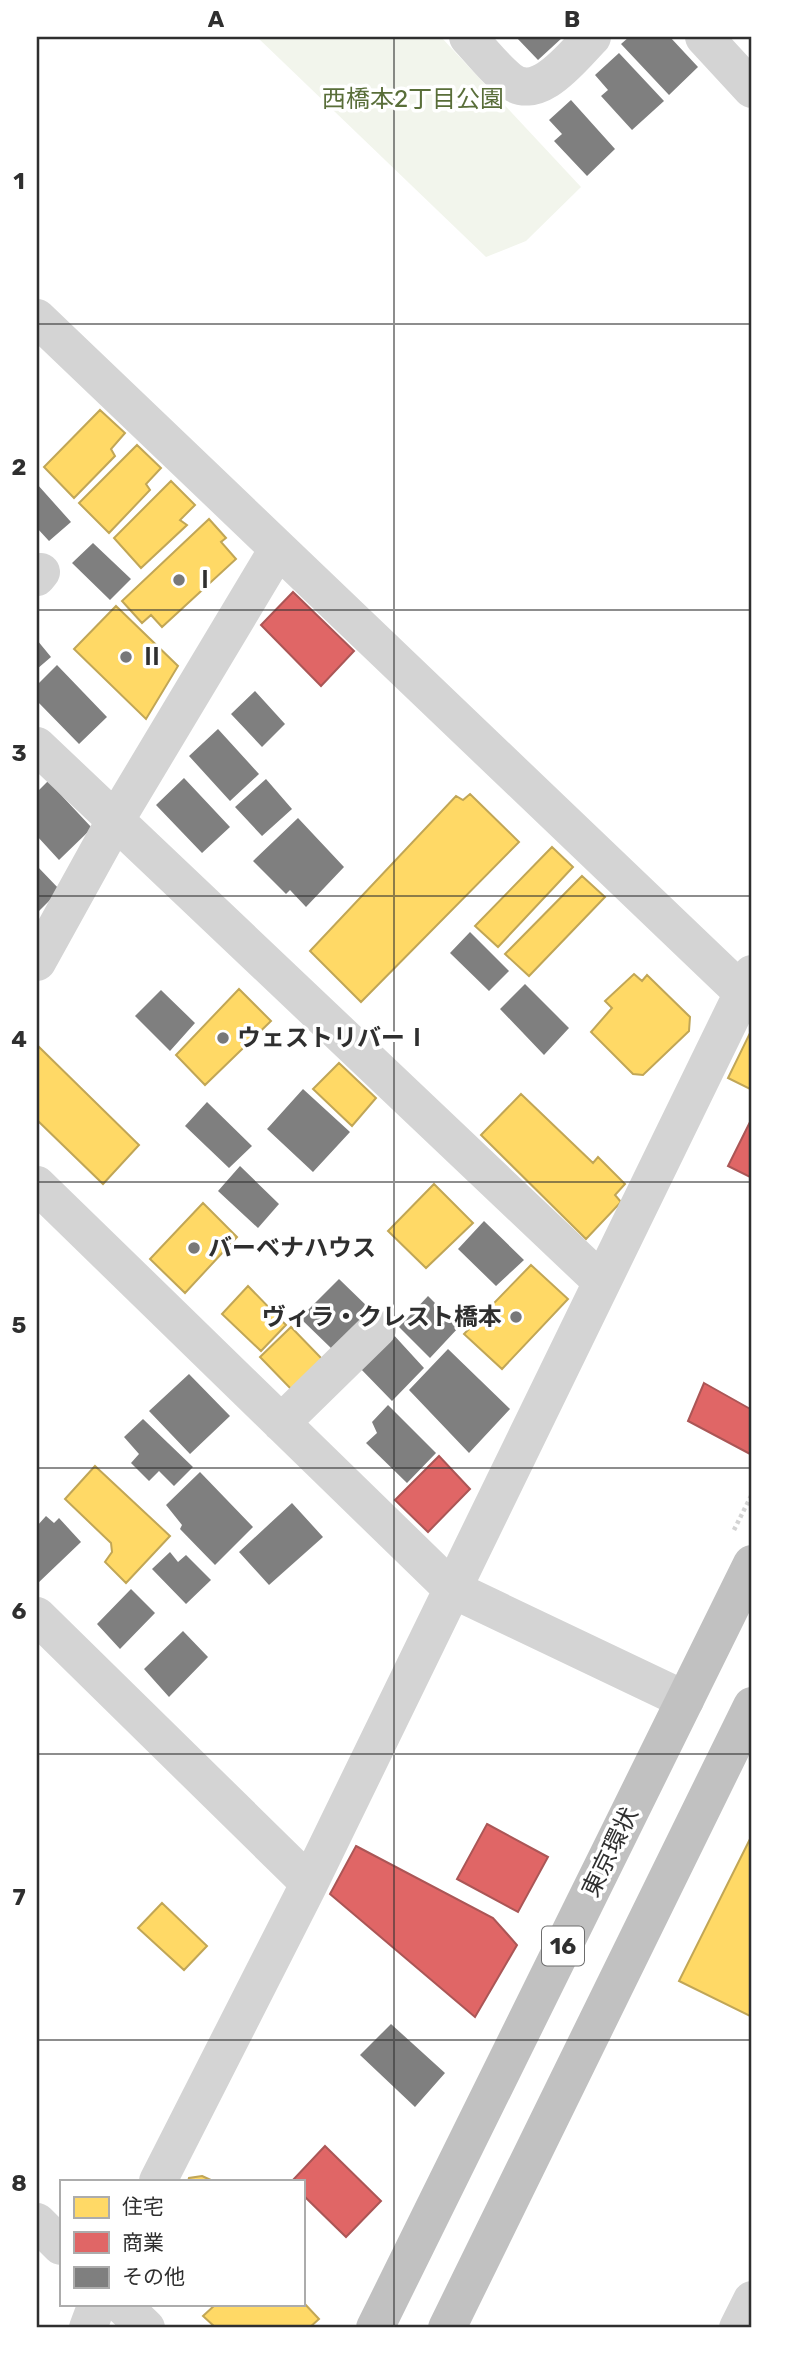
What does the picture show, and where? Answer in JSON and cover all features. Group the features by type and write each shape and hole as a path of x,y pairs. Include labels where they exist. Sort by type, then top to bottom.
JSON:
{"highway":[{"name":"東京環状","path":"375,2328 752,1564"},
{"path":"447,2328 749,1721"}],"street":[{"path":"468,37 511,81 524,88 545,82 592,37"},
{"path":"704,37 752,89"},
{"path":"37,318 278,549 749,988 602,1282 309,1883 159,2180"},
{"path":"37,962 116,821 278,549"},
{"path":"37,746 602,1282"},
{"path":"37,1185 452,1589 685,1700"},
{"path":"281,1423 377,1329"},
{"path":"37,1616 309,1883"},
{"path":"37,2222 60,2245"},
{"path":"738,2328 752,2300"},
{"path":"88,2328 96,2306"},
{"path":"123,2306 146,2328"}],"green space":[{"name":"西橋本2丁目公園","path":"257,37 441,37 581,187 526,241 486,257"}],"building: 住宅":[{"path":"100,410 125,433 111,449 115,456 74,498 44,467"},
{"path":"137,445 161,468 146,484 150,490 109,533 79,503"},
{"path":"171,481 195,505 180,520 187,525 141,568 114,538"},
{"name":"Ⅰ","path":"209,519 226,538 221,542 236,559 162,627 151,615 142,623 122,601"},
{"name":"Ⅱ","path":"116,606 178,666 146,719 74,649"},
{"path":"470,794 519,842 361,1002 310,951 456,796 463,800"},
{"path":"552,847 573,867 498,947 475,926"},
{"path":"582,876 605,897 529,976 505,954"},
{"path":"634,974 642,981 647,975 690,1017 689,1031 643,1075 633,1074 591,1032 612,1008 605,1001"},
{"name":"ウェストリバーⅠ","path":"239,989 271,1021 205,1085 176,1055"},
{"path":"750,1033 752,1034 752,1090 728,1078"},
{"path":"37,1045 139,1145 103,1184 37,1120"},
{"path":"339,1063 376,1098 352,1126 313,1089"},
{"path":"521,1094 593,1163 598,1157 625,1184 615,1195 621,1202 586,1239 481,1135"},
{"path":"434,1184 473,1223 426,1268 388,1231"},
{"name":"バーベナハウス","path":"203,1203 237,1237 185,1293 150,1259"},
{"name":"ヴィラ・クレスト橋本","path":"531,1265 568,1299 502,1369 464,1334"},
{"path":"248,1286 286,1325 261,1351 222,1314"},
{"path":"291,1327 323,1360 293,1391 260,1357"},
{"path":"95,1466 170,1536 126,1583 105,1562 112,1552 111,1543 65,1499"},
{"path":"752,1835 752,2017 679,1981"},
{"path":"162,1903 207,1946 184,1970 138,1928"},
{"path":"202,2176 211,2180 188,2180"},
{"path":"304,2303 319,2319 309,2328 216,2328 203,2316 214,2306 304,2306"}],"building: 商業":[{"path":"293,592 354,651 321,686 261,625"},
{"path":"752,1118 752,1178 728,1166"},
{"path":"704,1383 752,1410 752,1455 688,1421"},
{"path":"439,1456 470,1489 428,1532 395,1500"},
{"path":"487,1824 548,1857 518,1912 457,1879"},
{"path":"356,1846 493,1918 517,1945 475,2017 330,1894"},
{"path":"325,2146 381,2201 346,2237 304,2196 304,2180 293,2180"}],"building: その他":[{"path":"516,37 563,37 538,60"},
{"path":"629,37 670,37 698,67 669,95 621,44"},
{"path":"619,53 664,101 632,130 601,96 608,90 595,75"},
{"path":"571,100 615,149 587,176 554,141 562,134 549,120"},
{"path":"37,484 71,522 49,541 37,528"},
{"path":"93,543 131,579 110,600 72,563"},
{"path":"37,640 51,657 37,669"},
{"path":"57,665 107,717 79,744 37,701 37,685"},
{"path":"255,691 285,724 262,747 231,714"},
{"path":"218,729 259,774 230,801 189,756"},
{"path":"184,778 230,827 202,853 156,805"},
{"path":"266,779 292,809 262,836 235,807"},
{"path":"48,781 92,828 59,860 37,836 37,792"},
{"path":"298,818 344,867 306,907 290,890 286,894 253,861"},
{"path":"37,866 60,890 37,913"},
{"path":"470,932 509,971 489,991 450,953"},
{"path":"525,984 569,1028 544,1055 500,1009"},
{"path":"161,990 195,1023 170,1051 135,1016"},
{"path":"303,1089 350,1132 313,1172 267,1129"},
{"path":"207,1102 252,1146 229,1168 185,1126"},
{"path":"240,1166 279,1204 258,1228 218,1191"},
{"path":"484,1221 524,1260 496,1286 458,1249"},
{"path":"339,1279 371,1310 333,1350 300,1318"},
{"path":"428,1296 459,1327 430,1358 399,1327"},
{"path":"391,1332 424,1368 392,1401 358,1366"},
{"path":"448,1349 510,1409 469,1453 409,1390"},
{"path":"189,1374 230,1416 190,1454 149,1411"},
{"path":"388,1405 436,1453 407,1483 366,1443 377,1433 372,1422"},
{"path":"143,1419 193,1467 174,1486 159,1471 149,1481 131,1463 139,1454 124,1437"},
{"path":"200,1472 253,1527 215,1565 180,1529 182,1525 166,1505"},
{"path":"292,1503 323,1537 269,1585 239,1552"},
{"path":"46,1516 54,1523 59,1518 81,1542 37,1584 37,1526"},
{"path":"170,1552 178,1562 186,1555 211,1580 186,1604 152,1569"},
{"path":"131,1589 155,1613 120,1649 97,1624"},
{"path":"183,1631 208,1657 169,1697 144,1669"},
{"path":"391,2024 445,2073 415,2107 360,2055"}],"place":[{"name":"Ⅰ","path":"179,580"},
{"name":"Ⅱ","path":"126,657"},
{"name":"ウェストリバーⅠ","path":"223,1038"},
{"name":"バーベナハウス","path":"194,1248"},
{"name":"ヴィラ・クレスト橋本","path":"516,1317"}]}
